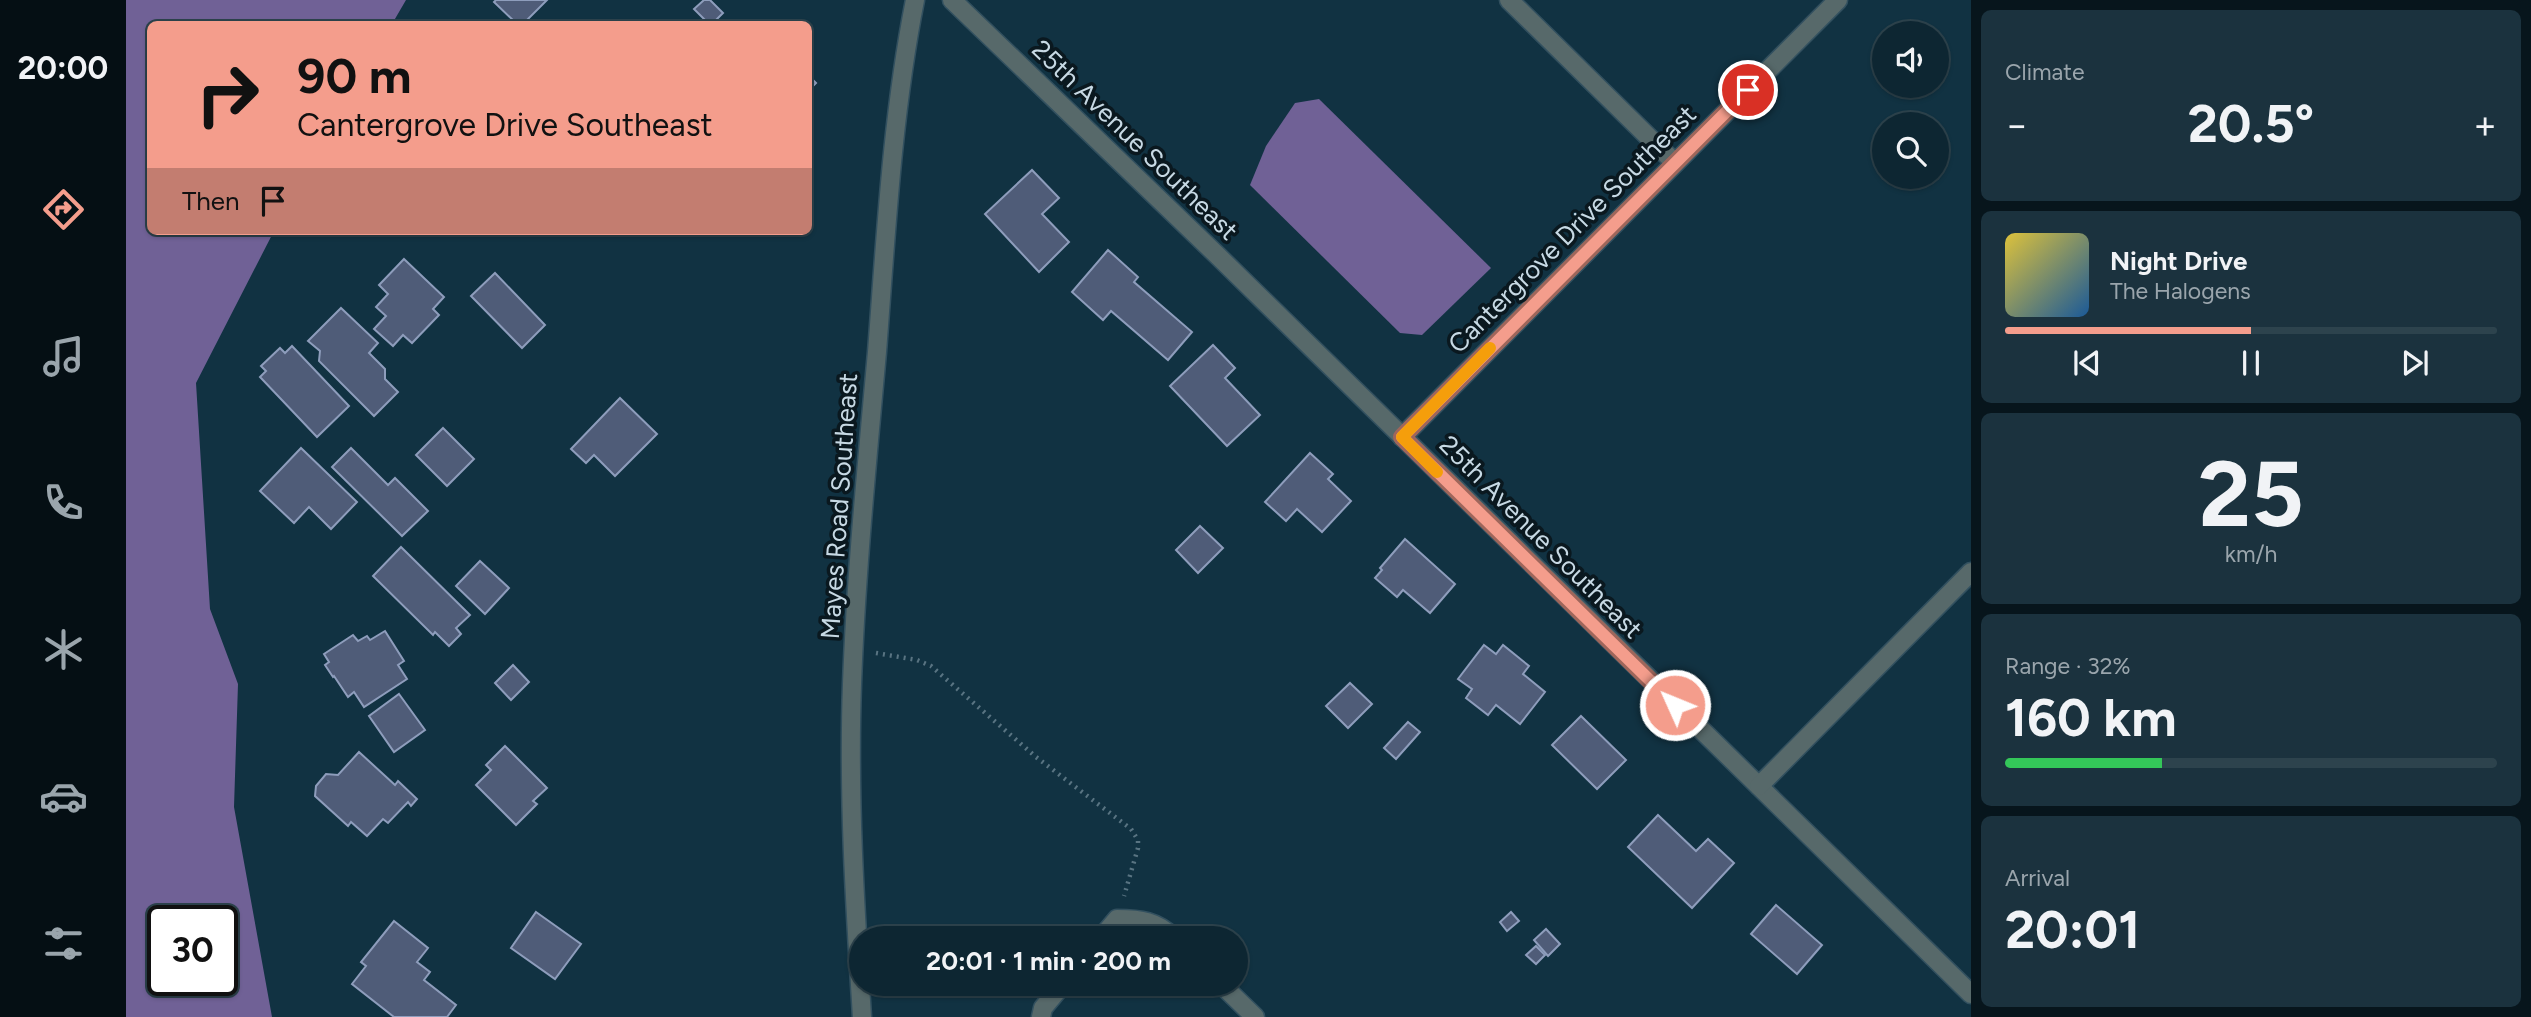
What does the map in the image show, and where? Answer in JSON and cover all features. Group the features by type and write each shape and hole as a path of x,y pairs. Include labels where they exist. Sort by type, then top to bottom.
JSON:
{"street":[{"name":"Mayes Road Southeast","path":"862,1017 851,849 854,649 902,63 915,0"},
{"name":"25th Avenue Southeast","path":"952,0 1971,994"},
{"path":"1509,0 1675,163"},
{"name":"Cantergrove Drive Southeast","path":"1402,437 1838,0"},
{"path":"1759,786 1971,572"},
{"path":"1111,926 1117,919 1142,919 1158,926"},
{"path":"1041,1017 1043,1009 1053,996"},
{"path":"1233,996 1255,1017"}],"path":[{"path":"854,649 917,660 932,666 1036,757 1131,829 1138,840 1138,848 1117,919"}],"shaded area":[{"path":"126,0 406,0 394,21 147,21 147,235 272,235 196,383 210,609 238,684 234,807 272,1017 126,1017"},
{"path":"1319,99 1491,268 1422,335 1400,333 1250,185 1266,146 1295,103"}],"building":[{"path":"547,0 526,21 514,21 494,2"},
{"path":"704,0 710,0 723,13 715,21 706,21 694,9"},
{"path":"1032,170 1059,198 1042,214 1069,242 1039,272 985,214"},
{"path":"1108,250 1138,277 1134,282 1192,332 1168,360 1111,311 1103,320 1072,292"},
{"path":"404,259 444,297 433,309 439,315 412,343 403,335 393,346 374,329 386,316 376,307 388,294 379,285"},
{"path":"495,273 545,325 522,348 471,296"},
{"path":"341,308 378,343 369,353 385,369 385,379 398,392 374,416 319,361 320,351 308,341"},
{"path":"1213,345 1235,368 1225,378 1260,415 1227,446 1170,386"},
{"path":"292,346 349,406 317,437 260,377 266,371 261,366 280,348 285,353"},
{"path":"620,398 657,434 615,476 594,455 586,463 571,449"},
{"path":"443,428 474,459 447,486 416,455"},
{"path":"301,448 357,502 331,529 309,507 294,523 260,491"},
{"path":"351,448 388,485 395,478 428,511 402,536 332,467"},
{"path":"1310,453 1333,474 1328,479 1351,501 1322,532 1297,509 1286,521 1265,502"},
{"path":"1200,526 1223,548 1198,573 1176,550"},
{"path":"1405,539 1455,584 1430,613 1403,590 1397,597 1375,578 1382,570 1380,568"},
{"path":"401,547 470,615 456,628 461,634 449,646 435,632 433,635 373,576"},
{"path":"480,561 509,588 485,614 456,586"},
{"path":"385,631 404,661 398,665 407,679 364,707 354,692 348,697 325,665 329,662 324,654 353,635 358,641 367,636 370,640"},
{"path":"1484,645 1496,654 1503,645 1529,666 1523,674 1545,692 1520,724 1496,705 1488,715 1466,698 1472,689 1458,679"},
{"path":"513,665 529,682 511,700 495,683"},
{"path":"1350,683 1372,704 1348,728 1326,706"},
{"path":"399,694 425,730 394,752 369,716"},
{"path":"1581,716 1626,760 1597,789 1552,745"},
{"path":"1408,722 1420,732 1396,759 1384,748"},
{"path":"505,746 547,788 533,801 537,804 516,825 476,785 491,770 486,765"},
{"path":"359,752 395,785 398,781 417,799 411,806 408,802 388,823 383,819 367,836 351,822 348,826 315,796 316,786 326,774 338,775"},
{"path":"1658,815 1696,851 1708,839 1734,863 1692,908 1628,847"},
{"path":"1776,905 1822,945 1797,974 1751,934"},
{"path":"536,912 581,944 555,979 511,948"},
{"path":"1511,912 1519,921 1507,931 1500,922"},
{"path":"394,921 428,948 417,962 430,972 424,980 456,1005 447,1017 394,1017 352,984 366,966 361,962"},
{"path":"1546,929 1560,944 1548,956 1534,940"},
{"path":"1536,946 1545,955 1536,964 1526,955"}],"slow traffic":[{"path":"1437,472 1402,437 1490,348"}],"route":[{"path":"1675,705 1402,437 1748,90"}]}
